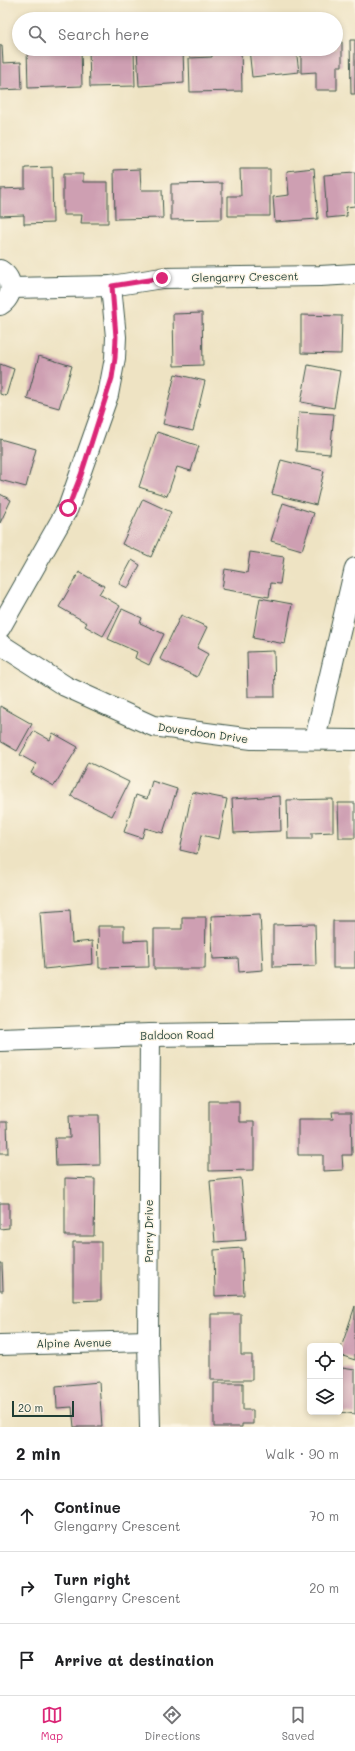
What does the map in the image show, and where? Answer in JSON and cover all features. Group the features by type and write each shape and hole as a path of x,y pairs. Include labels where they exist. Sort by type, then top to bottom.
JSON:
{"street":[{"path":"0,270 7,276 11,288 6,300 0,305"},
{"name":"Glengarry Crescent","path":"11,288 112,286 162,278 320,276 355,274"},
{"path":"0,628 68,508 108,395 115,358 116,337 112,286"},
{"path":"315,739 355,568"},
{"name":"Doverdoon Drive","path":"0,644 65,686 153,726 252,739 355,740"},
{"name":"Baldoon Road","path":"0,1040 150,1035 355,1032"},
{"name":"Parry Drive","path":"150,1035 148,1342 150,1427"},
{"name":"Alpine Avenue","path":"0,1345 148,1342"}],"building":[{"path":"350,40 355,40 355,94 351,94"},
{"path":"0,45 2,45 3,63 21,62 22,89 0,90"},
{"path":"27,56 81,56 82,86 28,88"},
{"path":"89,56 134,56 135,86 90,87"},
{"path":"137,56 183,56 184,83 139,86"},
{"path":"241,56 242,91 190,92 189,58"},
{"path":"250,56 297,56 299,72 252,77"},
{"path":"301,56 342,56 342,66 337,66 337,90 316,90 316,72 301,73"},
{"path":"52,167 53,223 24,224 24,215 0,216 0,189 25,188 25,168"},
{"path":"314,168 318,219 275,222 273,197 289,195 287,171"},
{"path":"140,169 141,190 162,190 163,218 115,219 114,170"},
{"path":"240,169 270,169 270,216 228,216 228,196 241,196"},
{"path":"355,173 355,206 346,207 347,216 327,218 324,175"},
{"path":"63,174 83,174 83,182 108,182 108,223 81,223 82,215 63,215"},
{"path":"222,183 222,219 171,220 171,184"},
{"path":"202,313 203,365 174,366 173,314"},
{"path":"301,315 342,316 341,354 301,353"},
{"path":"39,356 72,366 59,408 27,399"},
{"path":"0,364 14,369 6,396 0,394"},
{"path":"308,365 340,371 334,408 301,402"},
{"path":"175,374 205,381 193,431 163,424"},
{"path":"299,412 334,414 330,454 296,451"},
{"path":"157,432 199,446 191,471 177,467 167,496 139,487"},
{"path":"0,439 36,449 26,487 0,480"},
{"path":"281,460 324,471 316,505 272,494"},
{"path":"0,494 11,500 0,523"},
{"path":"143,499 171,512 151,557 122,544"},
{"path":"283,503 314,513 302,550 271,541"},
{"path":"250,552 284,557 280,584 271,583 269,597 222,589 225,569 247,573"},
{"path":"132,560 140,565 128,588 119,584"},
{"path":"79,572 104,586 99,594 120,606 103,636 85,626 87,623 59,607"},
{"path":"260,598 292,604 285,644 253,638"},
{"path":"122,609 142,618 140,623 164,634 149,665 135,658 137,652 108,639"},
{"path":"181,615 207,627 197,648 208,654 197,677 160,659"},
{"path":"274,651 275,697 248,697 247,652"},
{"path":"0,706 32,724 17,751 0,741"},
{"path":"34,731 50,740 53,733 78,747 54,786 31,773 36,764 20,755"},
{"path":"88,762 129,782 112,816 71,796"},
{"path":"152,781 177,789 163,833 145,828 142,838 124,832 136,795 147,799"},
{"path":"192,792 227,799 219,839 201,835 197,854 180,850"},
{"path":"280,796 281,831 234,833 232,799"},
{"path":"333,799 333,832 312,833 312,839 288,839 287,800"},
{"path":"338,803 355,803 355,838 339,838"},
{"path":"70,910 72,943 92,941 93,964 44,969 40,912"},
{"path":"260,914 263,970 239,972 238,958 213,959 211,916"},
{"path":"182,917 206,917 205,969 154,969 154,929 182,929"},
{"path":"333,921 355,921 355,968 333,968"},
{"path":"315,924 316,966 273,967 273,925"},
{"path":"98,926 124,926 124,941 148,940 149,967 99,968"},
{"path":"209,1101 239,1101 239,1122 254,1122 254,1170 209,1171"},
{"path":"332,1112 351,1112 352,1155 342,1155 343,1170 323,1171 323,1155 298,1155 298,1119 333,1119"},
{"path":"69,1115 99,1115 100,1165 56,1166 55,1138 70,1138"},
{"path":"0,1122 7,1122 8,1153 0,1153"},
{"path":"65,1178 95,1179 94,1236 65,1236"},
{"path":"241,1178 246,1240 215,1242 210,1181"},
{"path":"0,1203 9,1203 9,1228 0,1229"},
{"path":"73,1242 101,1242 101,1300 73,1301"},
{"path":"242,1248 244,1295 215,1296 214,1250"},
{"path":"0,1263 2,1263 3,1291 0,1291"},
{"path":"355,1306 355,1360 343,1356 343,1343"},
{"path":"211,1314 241,1314 241,1355 252,1355 252,1380 211,1380"},
{"path":"343,1368 355,1370 355,1414 343,1412"},
{"path":"99,1382 102,1427 74,1427 72,1407 57,1408 56,1386"},
{"path":"214,1383 243,1383 243,1410 253,1410 253,1424 242,1424 242,1427 214,1427"}],"route":[{"path":"68,508 81,475 108,395 112,378 116,337 112,286 162,278"}]}
